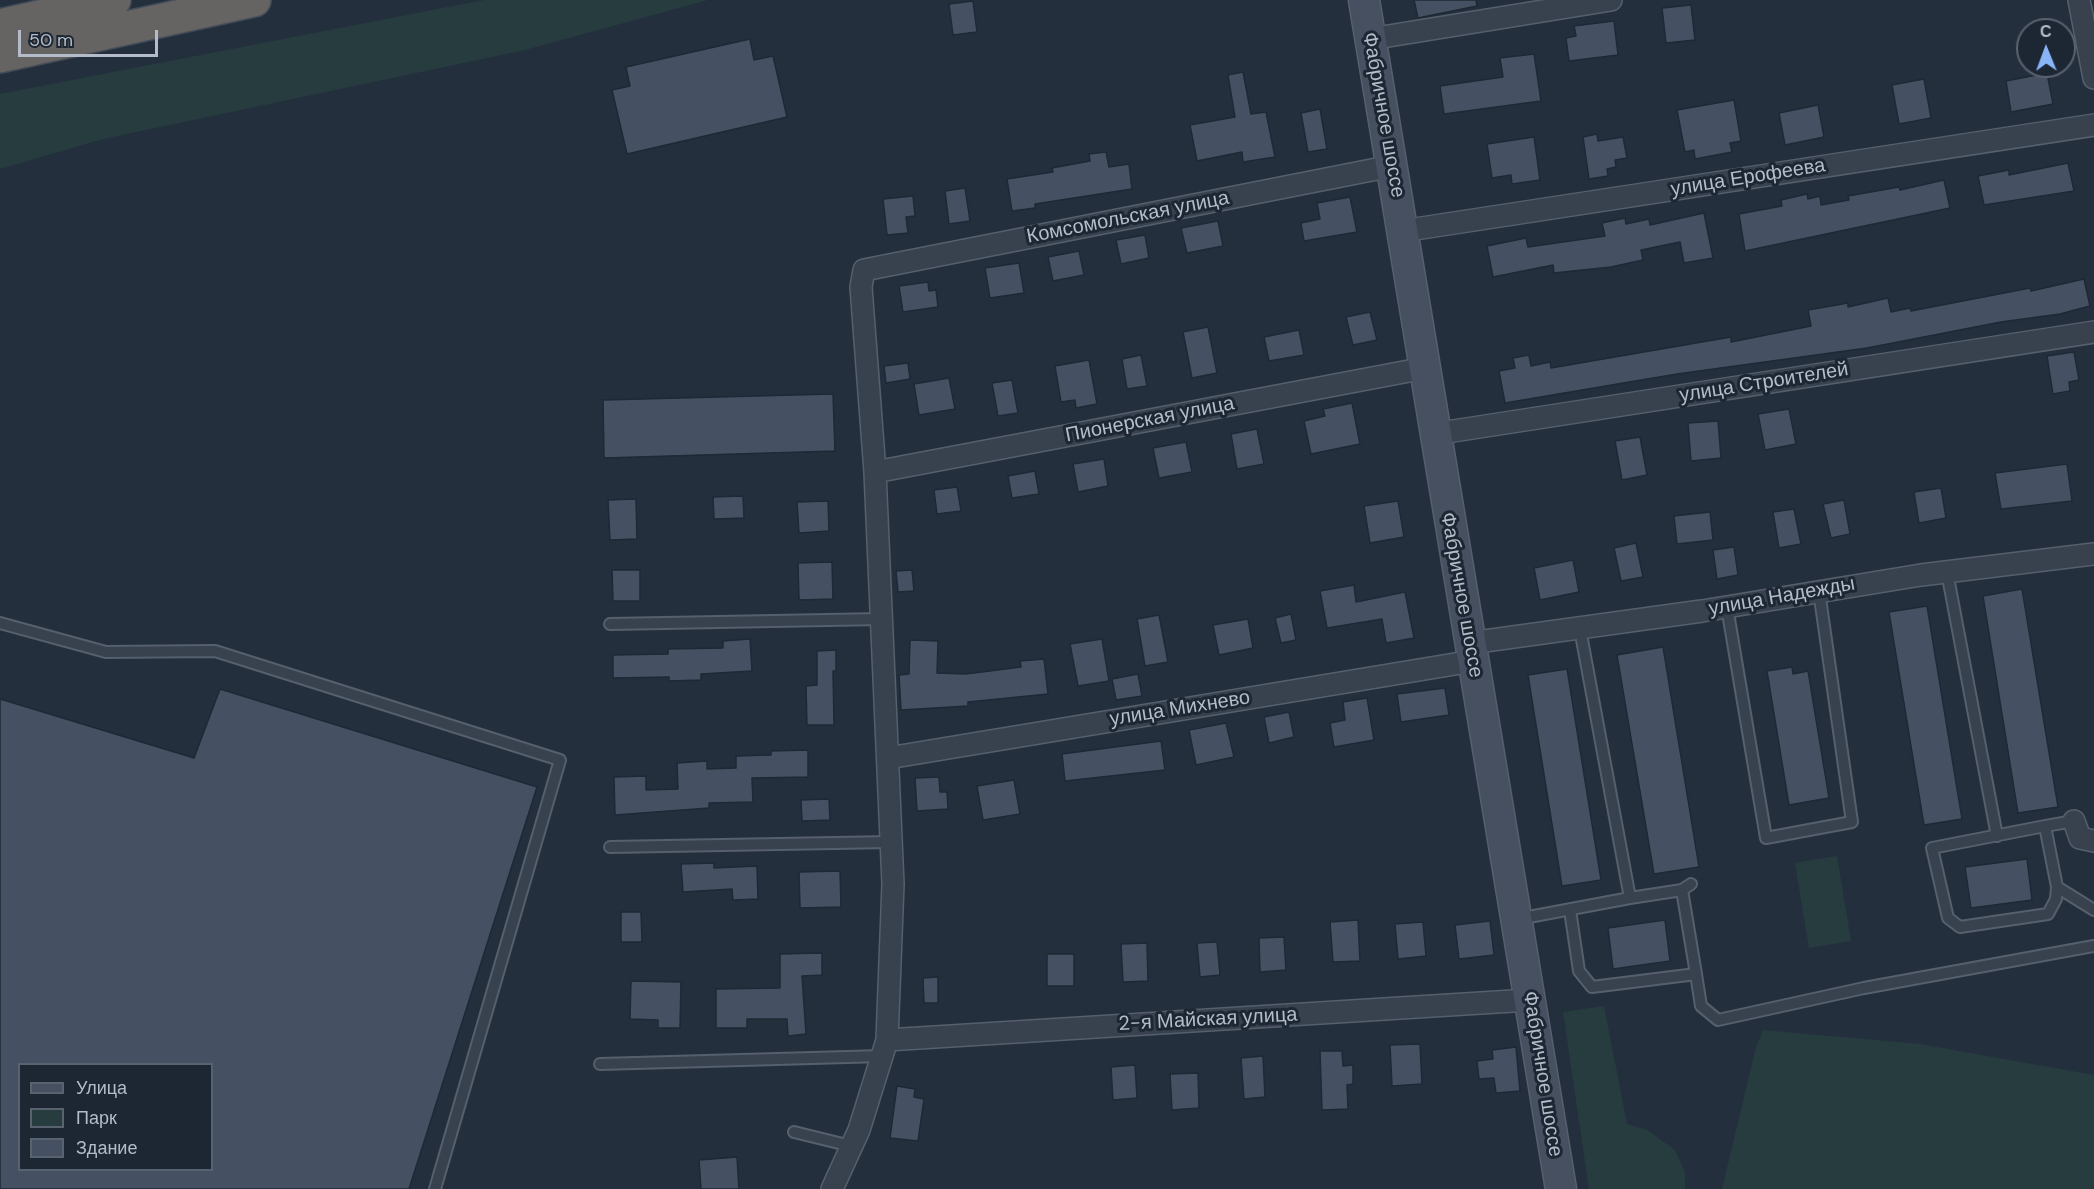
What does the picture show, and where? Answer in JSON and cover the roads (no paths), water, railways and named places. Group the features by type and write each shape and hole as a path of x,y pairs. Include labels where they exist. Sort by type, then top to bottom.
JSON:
{"highway":[{"path":"0,26 114,0"},
{"path":"0,56 255,0"}],"main road":[{"name":"Фабричное шоссе","path":"1364,0 1434,434 1561,1189"}],"street":[{"path":"1370,39 1611,0"},
{"path":"2079,0 2094,78"},
{"name":"улица Ерофеева","path":"1402,231 2094,125"},
{"name":"Комсомольская улица","path":"875,472 861,287 864,270 1392,166"},
{"name":"улица Строителей","path":"1434,434 2094,332"},
{"name":"Пионерская улица","path":"875,472 1425,368"},
{"path":"832,1189 859,1130 885,1048 893,884 875,472"},
{"name":"улица Надежды","path":"1471,652 1580,629 1819,591 2094,554"},
{"name":"улица Михнево","path":"888,758 1471,652"},
{"path":"2074,821 2080,838 2094,841"},
{"name":"2-я Майская улица","path":"885,1048 1529,1000"}],"lane":[{"path":"1947,572 1997,836"},
{"path":"1727,607 1766,838 1852,822 1819,591"},
{"path":"610,624 882,619"},
{"path":"0,623 106,652 215,651 560,760 435,1189"},
{"path":"1580,629 1630,898"},
{"path":"2045,826 2057,887 2056,899 2048,914 1960,927 1948,918 1932,848 2045,826 2074,821"},
{"path":"610,847 891,842"},
{"path":"1517,920 1686,887 1701,1006 1718,1020 1864,988 2094,946"},
{"path":"2057,887 2094,910"},
{"path":"1570,910 1579,971 1592,987 1696,974"},
{"path":"600,1064 885,1048"},
{"path":"794,1132 851,1146"}]}
